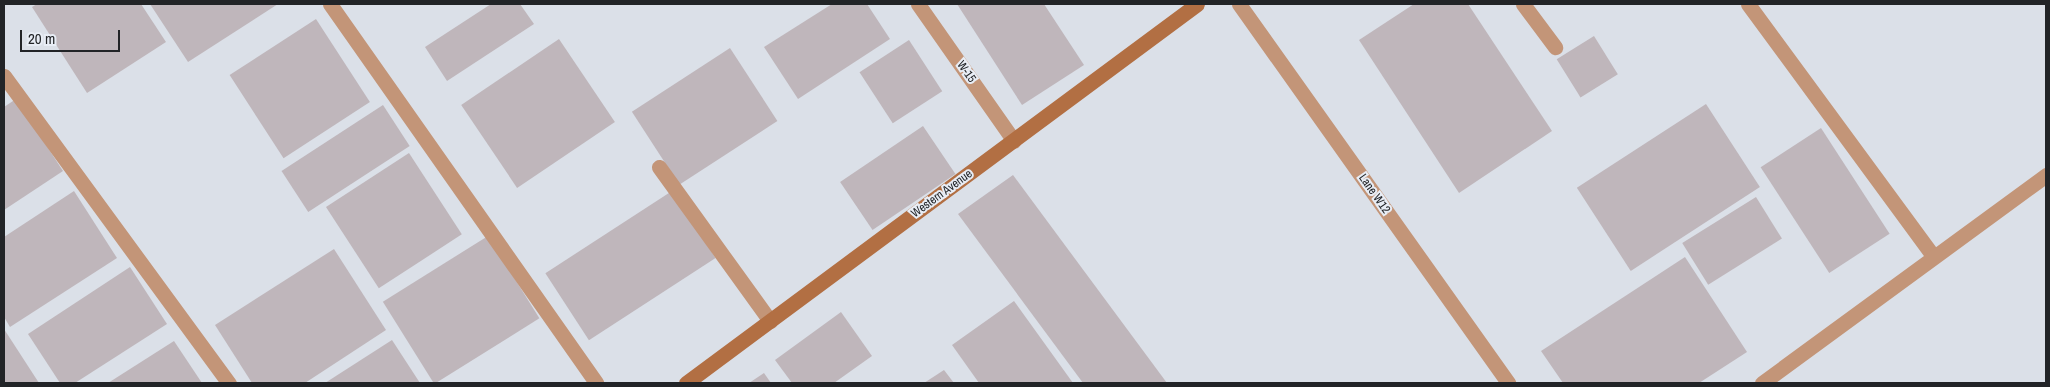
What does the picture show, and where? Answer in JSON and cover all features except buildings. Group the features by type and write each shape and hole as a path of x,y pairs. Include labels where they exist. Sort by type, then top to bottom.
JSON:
{"street":[{"path":"330,4 596,383"},
{"name":"W-15","path":"918,4 1014,141"},
{"name":"Western Avenue","path":"686,383 1197,4"},
{"name":"Lane W12","path":"1239,4 1508,383"},
{"path":"1523,4 1555,47"},
{"path":"1748,4 1933,256"},
{"path":"4,76 229,383"},
{"path":"659,167 770,321"},
{"path":"1762,383 2046,175"}]}
